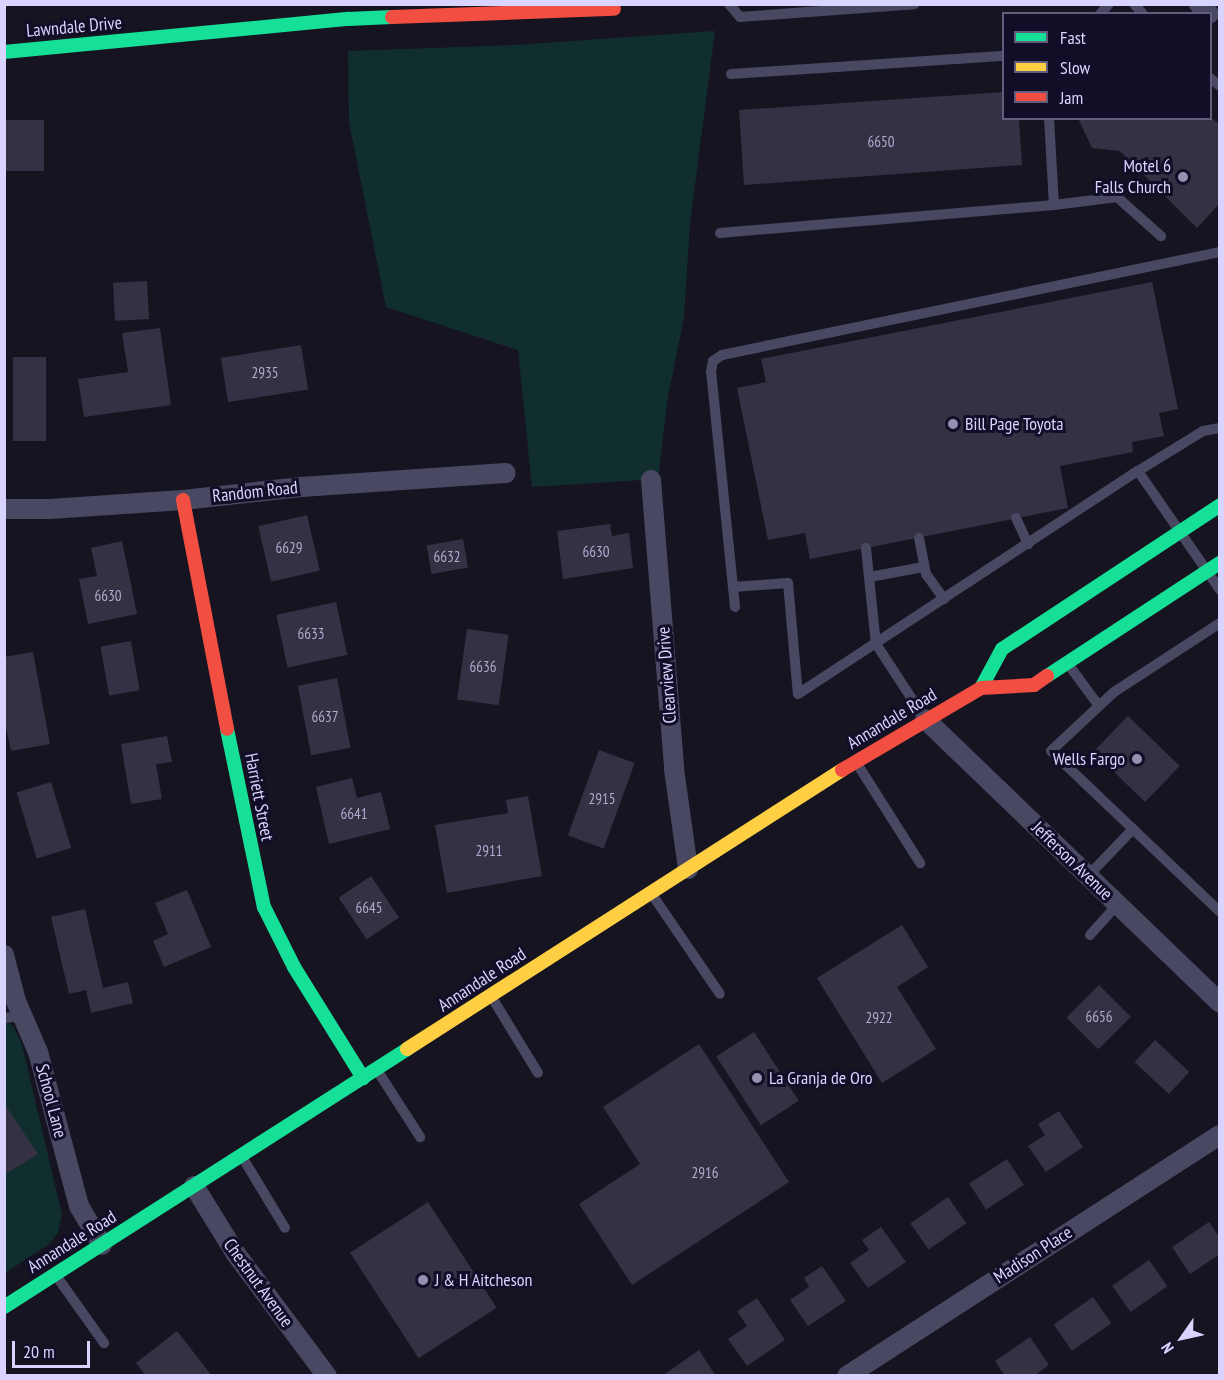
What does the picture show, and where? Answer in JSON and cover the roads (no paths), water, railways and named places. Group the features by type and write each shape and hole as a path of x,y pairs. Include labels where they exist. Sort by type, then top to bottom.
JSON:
{"main road":[{"name":"Lawndale Drive","path":"4,52 344,12 614,9"},
{"name":"Harriett Street","path":"183,500 249,844 264,907 294,967 363,1078"},
{"path":"981,688 1002,649 1220,505"},
{"name":"Annandale Road","path":"4,1307 377,1070 855,761 981,688 1034,685 1220,563"}],"street":[{"name":"Random Road","path":"4,509 50,509 183,500 302,487 506,473"},
{"name":"Clearview Drive","path":"651,480 674,769 688,869"},
{"name":"Jefferson Avenue","path":"926,720 1117,905 1218,998"},
{"name":"School Lane","path":"4,955 14,1017 38,1052 79,1206 102,1245"},
{"name":"Madison Place","path":"847,1376 1220,1135"},
{"name":"Chestnut Avenue","path":"194,1186 236,1254 327,1376"}],"lane":[{"path":"729,4 740,16 915,4"},
{"path":"731,75 1002,56"},
{"path":"1049,120 1054,205"},
{"path":"720,233 1054,205 1117,197 1161,236"},
{"path":"735,607 711,372 714,361 722,355 1220,252"},
{"path":"733,587 788,583 798,694 1138,471 1203,431 1220,428"},
{"path":"1138,471 1220,590"},
{"path":"1016,518 1028,544"},
{"path":"919,537 923,567 930,582 944,599"},
{"path":"866,548 876,644 926,720"},
{"path":"870,577 923,567"},
{"path":"1220,623 1114,692 1051,751 1220,912"},
{"path":"1068,664 1099,706"},
{"path":"855,761 920,863"},
{"path":"1088,876 1133,829"},
{"path":"651,893 720,994"},
{"path":"1090,935 1117,905"},
{"path":"491,996 538,1073"},
{"path":"377,1070 420,1137"},
{"path":"241,1155 285,1228"},
{"path":"55,1274 104,1343"}],"place":[{"name":"Motel 6 Falls Church","path":"1183,177"},
{"name":"Bill Page Toyota","path":"953,424"},
{"name":"Wells Fargo","path":"1137,759"},
{"name":"La Granja de Oro","path":"757,1078"},
{"name":"J & H Aitcheson","path":"423,1280"}]}
